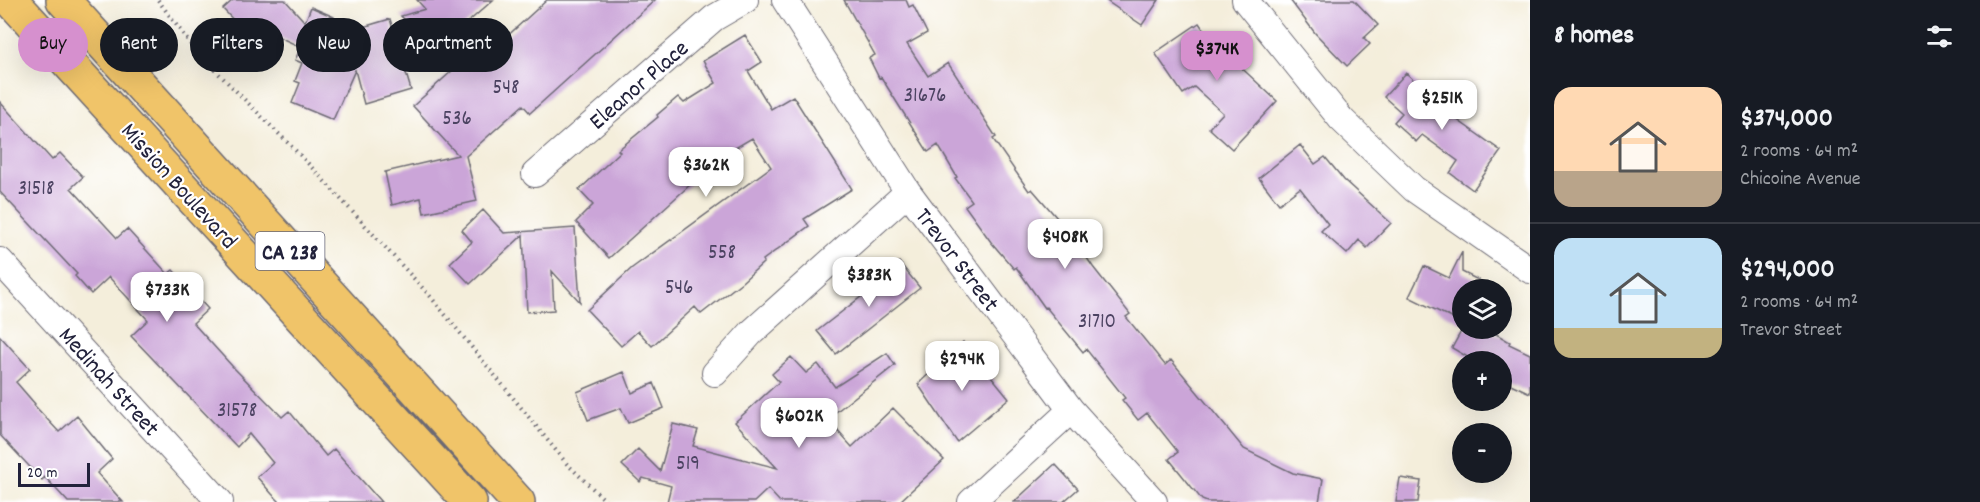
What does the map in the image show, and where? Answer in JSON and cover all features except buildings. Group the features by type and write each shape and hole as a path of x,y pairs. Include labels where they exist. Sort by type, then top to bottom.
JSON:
{"main road":[{"name":"Mission Boulevard","path":"11,0 470,502"},
{"name":"Mission Boulevard","path":"63,0 518,502"}],"street":[{"name":"Eleanor Place","path":"535,174 714,18 746,0"},
{"name":"Trevor Street","path":"785,0 908,192 1071,410 1154,502"},
{"path":"1245,0 1341,119 1414,189 1530,270"},
{"path":"715,373 751,333 908,192"},
{"name":"Medinah Street","path":"0,261 220,502"},
{"path":"971,502 1071,410"}],"path":[{"path":"158,0 194,49 303,158 430,296 567,464 607,502"}]}
